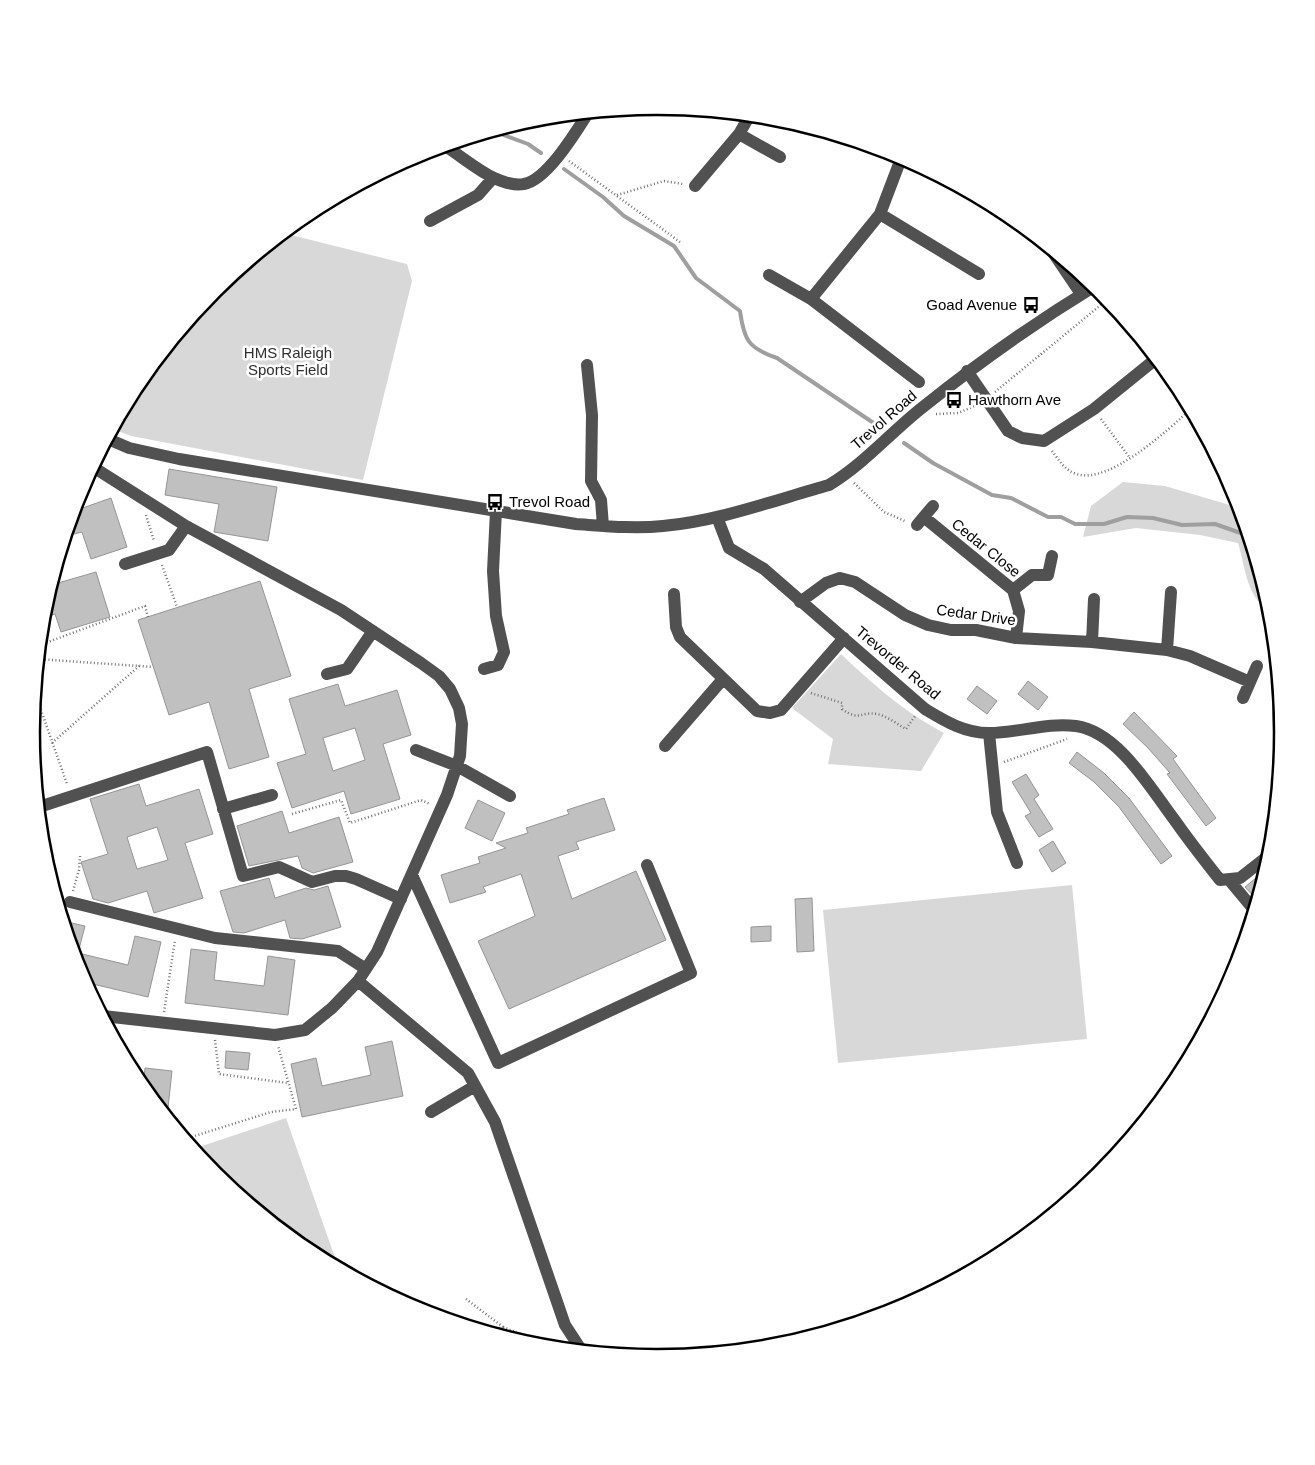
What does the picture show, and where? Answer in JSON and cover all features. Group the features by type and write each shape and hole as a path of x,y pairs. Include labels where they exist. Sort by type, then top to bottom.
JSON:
{"street":[{"path":"453,150 494,178 515,185 534,181 559,154 579,120"},
{"path":"695,186 739,134 746,121"},
{"path":"739,134 780,157"},
{"path":"811,299 880,214 899,164"},
{"path":"430,221 478,195 494,178"},
{"path":"880,214 980,274"},
{"path":"1062,265 1081,294"},
{"path":"769,275 811,299 918,382"},
{"name":"Trevol Road","path":"114,441 129,448 178,459 576,524 630,528 665,526 716,517 829,485 846,475 890,434 967,372 1088,290"},
{"path":"967,372 1008,431 1022,438 1044,441 1094,409 1151,363"},
{"path":"587,365 592,415 591,481 602,500 603,526"},
{"path":"99,471 186,526 341,610 433,672 450,689 459,708 462,724 457,766 441,810 401,900 377,952 358,980 332,1008 305,1030 275,1035 110,1017"},
{"path":"921,521 933,506"},
{"path":"484,669 498,665 504,652 496,616 493,571 496,511"},
{"name":"Trevorder Road","path":"716,517 729,548 764,569 922,707 952,725 968,730 989,733 1054,726 1078,726 1109,742 1128,759 1220,880 1230,881 1250,906"},
{"name":"Cedar Close","path":"921,521 1014,590 1019,611 1016,638"},
{"path":"125,564 169,550 186,526"},
{"path":"1014,590 1032,575 1048,575 1052,556"},
{"name":"Cedar Drive","path":"800,602 826,583 840,578 855,582 905,615 928,625 951,630 976,630 1016,638 1092,642 1167,650 1190,656 1250,682"},
{"path":"1167,650 1171,592"},
{"path":"674,594 676,627 680,637 756,711 770,713 780,710 844,638"},
{"path":"1092,642 1094,599"},
{"path":"327,674 346,670 373,631"},
{"path":"1243,698 1258,666"},
{"path":"665,746 723,679"},
{"path":"989,733 997,812 1017,863"},
{"path":"416,750 457,766 510,796"},
{"path":"44,804 207,752 243,876 280,867 312,882 335,876 346,876 401,900"},
{"path":"223,809 272,795"},
{"path":"412,875 498,1063 691,973 647,864"},
{"path":"1230,881 1240,878 1260,866"},
{"path":"70,902 215,938 338,951 366,969"},
{"path":"358,980 468,1072 495,1122 565,1325 578,1345"},
{"path":"431,1112 475,1086"}],"path":[{"path":"559,154 680,242"},
{"path":"617,196 664,181 695,186"},
{"path":"924,406 935,414 958,413 986,400 1102,304"},
{"path":"1094,409 1130,458"},
{"path":"1044,441 1064,467 1078,475 1103,473 1161,437 1186,413"},
{"path":"846,475 884,512 900,520 921,521"},
{"path":"47,643 145,606 148,617"},
{"path":"44,659 153,667"},
{"path":"52,743 139,666"},
{"path":"799,690 835,699 842,703 842,709 853,716 874,713 906,729 922,707"},
{"path":"41,709 71,796"},
{"path":"991,767 1088,731"},
{"path":"292,814 340,800 350,823 421,800 441,810"},
{"path":"70,902 79,870 80,856"},
{"path":"163,1022 177,929"},
{"path":"213,1028 219,1074 289,1084"},
{"path":"191,1138 271,1112 296,1109 275,1035"},
{"path":"466,1299 503,1326 523,1335"},
{"path":"496,1328 503,1326"}],"green space":[{"name":"HMS Raleigh Sports Field","path":"292,235 407,264 412,281 363,480 131,436 119,431 144,389 193,325 250,268"},
{"path":"1123,482 1165,486 1232,506 1254,573 1261,603 1257,600 1248,582 1238,543 1200,535 1136,528 1083,537 1091,506"},
{"path":"841,654 890,697 915,716 944,733 921,771 828,764 833,739 792,708"},
{"path":"1072,885 1087,1039 838,1063 823,910"},
{"path":"286,1118 335,1259 314,1246 250,1197 200,1147"}],"building":[{"path":"169,469 277,487 268,541 214,532 219,504 165,495"},
{"path":"111,498 127,547 91,559 82,532 73,534 83,508"},
{"path":"96,572 110,617 61,632 55,614 51,615 59,583"},
{"path":"260,581 291,676 249,689 269,757 229,769 209,702 169,715 138,620"},
{"path":"1028,681 1048,697 1038,710 1018,694"},
{"path":"338,684 345,706 397,690 411,735 383,744 400,799 351,814 344,791 292,808 277,763 306,754 289,699","holes":["355,728 365,760 333,771 323,738"]},
{"path":"977,686 997,701 987,714 967,699"},
{"path":"1134,712 1177,756 1173,759 1216,818 1206,826 1167,774 1170,773 1123,724"},
{"path":"1077,752 1104,773 1129,798 1172,856 1161,864 1119,807 1094,782 1069,763"},
{"path":"1026,774 1039,795 1034,799 1053,829 1039,837 1025,816 1031,813 1012,782"},
{"path":"139,784 146,806 199,789 213,834 185,843 203,898 154,913 147,891 108,903 93,899 81,862 108,854 90,799","holes":["157,827 168,860 137,869 127,837"]},
{"path":"604,798 615,830 576,842 579,849 558,856 572,899 636,871 666,940 509,1009 478,941 535,916 521,874 483,887 486,892 450,903 441,875 480,863 478,857 506,848 496,843 528,833 526,828 569,814 567,810"},
{"path":"478,800 505,813 492,841 465,828"},
{"path":"282,811 289,833 339,817 353,862 313,873 302,868 298,856 249,866 237,826"},
{"path":"1053,841 1066,863 1052,872 1039,850"},
{"path":"1258,877 1253,896 1245,887"},
{"path":"269,878 275,898 306,888 314,890 328,886 341,927 302,939 290,938 285,920 244,933 233,932 220,891"},
{"path":"812,898 814,951 797,952 795,899"},
{"path":"70,923 85,926 79,948"},
{"path":"771,926 771,941 751,942 751,927"},
{"path":"135,936 161,942 148,997 94,984 81,954 128,965"},
{"path":"191,949 217,952 214,980 264,986 268,956 295,960 288,1015 185,1003"},
{"path":"392,1041 403,1096 302,1117 291,1064 316,1058 322,1086 371,1075 365,1047"},
{"path":"226,1051 250,1053 248,1070 225,1068"},
{"path":"145,1068 172,1071 168,1108 144,1076"}],"waterway":[{"path":"503,135 528,144 541,153"},
{"path":"564,169 603,197 624,216 674,246 696,278 740,311 746,336 749,342 760,351 777,358 881,428"},
{"path":"904,443 933,463 992,495 1011,498 1048,517 1061,517 1075,524 1104,524 1127,517 1153,518 1182,525 1215,524 1242,533"}],"place":[{"name":"Goad Avenue","path":"1031,305"},
{"name":"Hawthorn Ave","path":"954,400"},
{"name":"Trevol Road","path":"495,502"}]}
